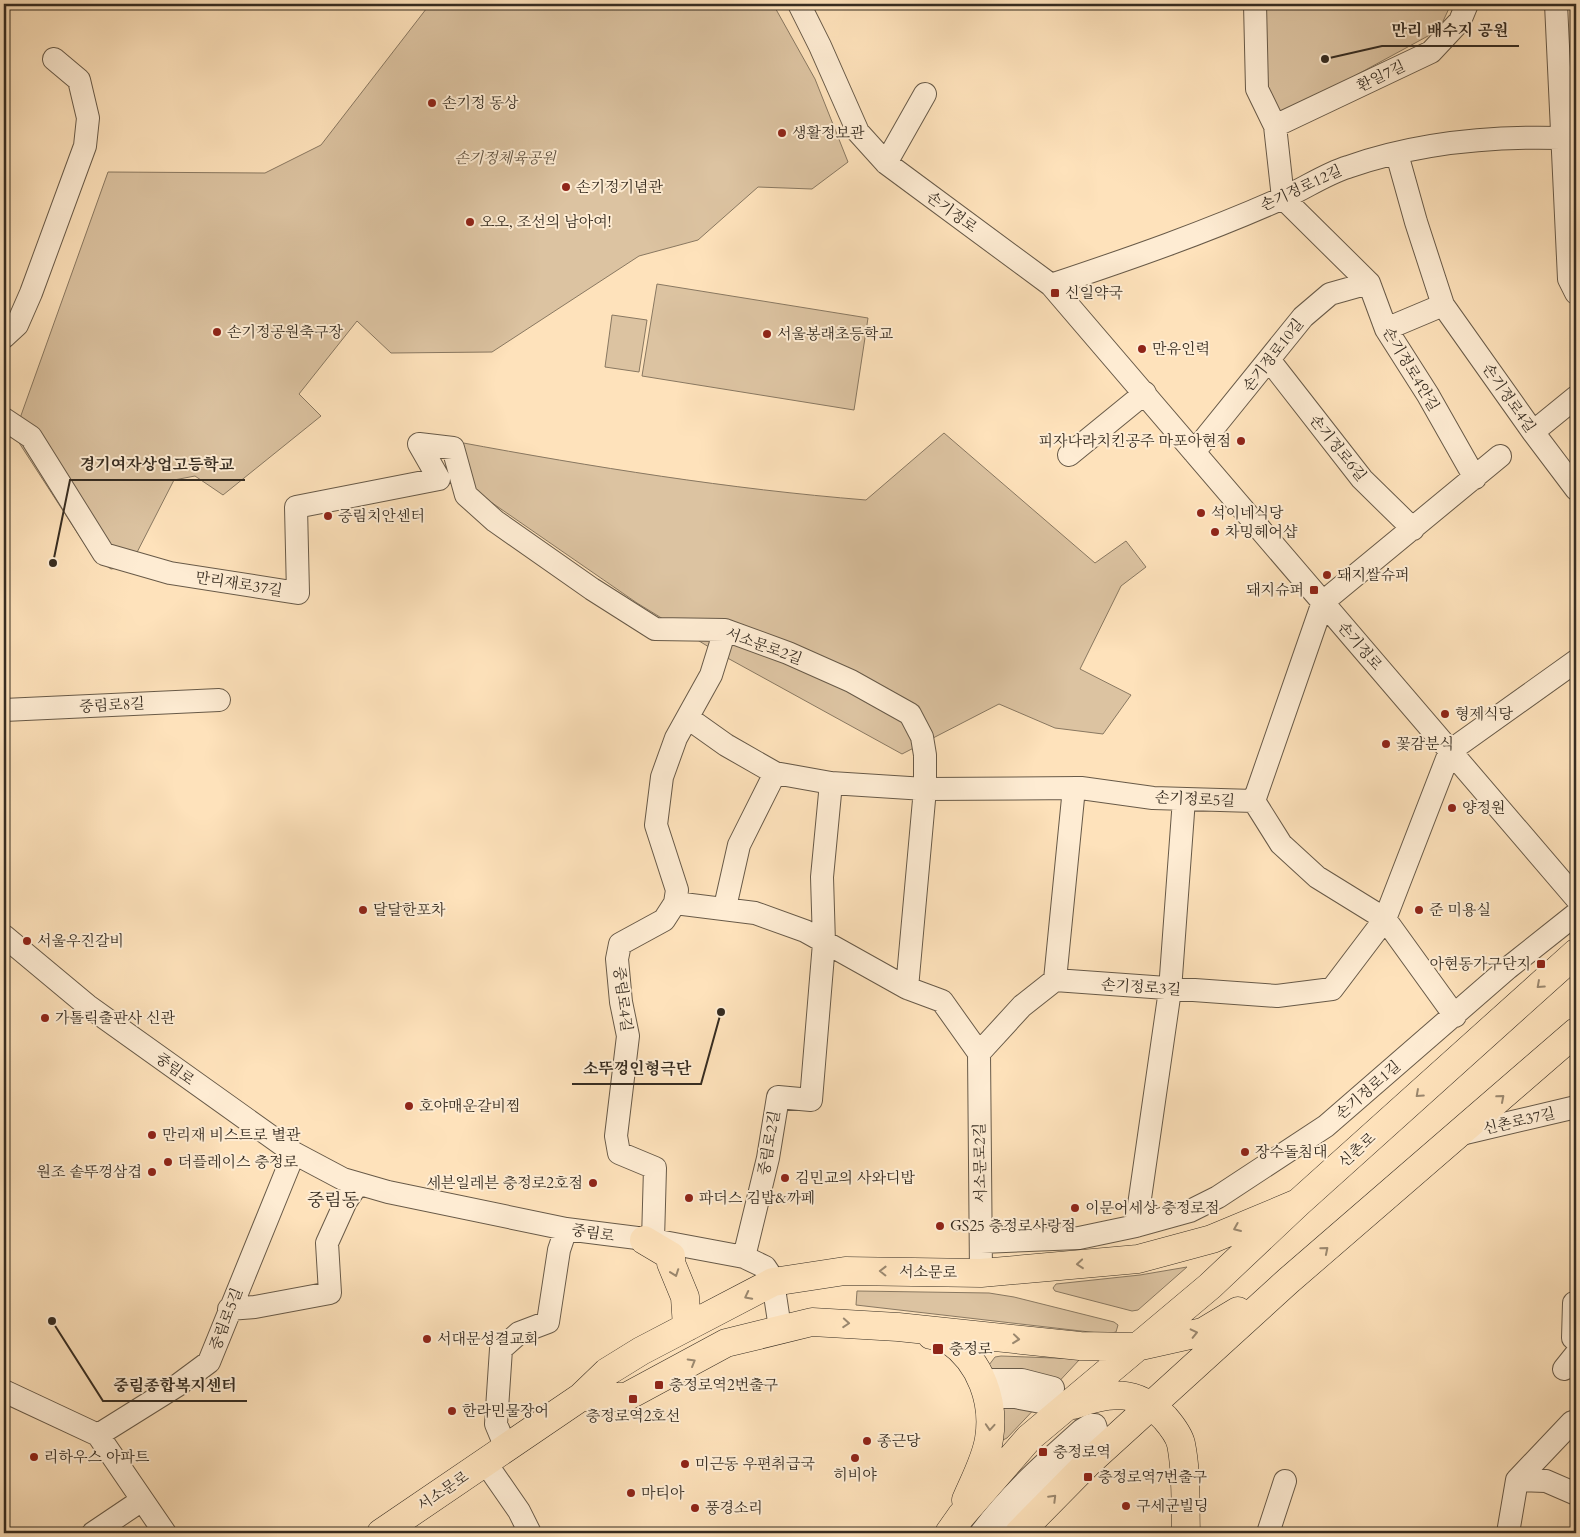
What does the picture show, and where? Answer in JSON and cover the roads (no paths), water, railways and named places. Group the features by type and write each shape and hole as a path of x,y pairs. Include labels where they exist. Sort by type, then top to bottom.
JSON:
{"main road":[{"name":"신촌로","path":"1136,1346 1210,1286 1298,1203 1576,953"},
{"path":"1019,1533 1088,1463 1288,1281 1461,1134 1576,1032"},
{"name":"서소문로","path":"381,1533 582,1397 607,1372 773,1282 845,1271 981,1273 1159,1255 1212,1239 1298,1203"},
{"path":"649,1240 671,1256 671,1263 685,1297 687,1327"},
{"path":"582,1397 626,1397 726,1343 780,1328 812,1322 898,1327 1080,1346 1136,1346 1203,1332 1288,1281"},
{"path":"898,1327 948,1339 975,1366 986,1390 991,1420 989,1441 955,1525"},
{"path":"955,1525 1030,1438 1058,1398 1136,1346"},
{"path":"1058,1398 1106,1395 1128,1396 1151,1405 1170,1424 1181,1442 1186,1533"}],"street":[{"name":"손기정로","path":"799,4 858,132 886,163 1051,285 1576,898"},
{"path":"1255,4 1257,89 1276,126 1283,198"},
{"name":"환일7길","path":"1276,126 1431,52 1460,21 1467,4"},
{"path":"1556,4 1569,278 1576,293"},
{"path":"4,337 17,325 31,293 84,146 88,118 79,80 54,59"},
{"path":"886,163 925,94"},
{"name":"손기정로12길","path":"1051,285 1144,254 1283,198 1347,167 1433,145 1525,137 1561,138"},
{"name":"손기정로4길","path":"1397,154 1416,222 1443,305 1576,489"},
{"name":"손기정로4안길","path":"1283,198 1369,283 1386,329 1428,395 1475,478"},
{"name":"손기정로10길","path":"1194,452 1270,362 1303,317 1330,294 1369,283"},
{"path":"1386,329 1443,305"},
{"name":"손기정로6길","path":"1270,362 1362,479 1412,529"},
{"path":"1069,455 1144,393"},
{"path":"1533,432 1576,397"},
{"name":"만리재로37길","path":"4,419 31,437 104,554 170,574 298,593 296,507 439,479 419,444 453,448 454,452"},
{"name":"서소문로2길","path":"454,452 466,495 495,521 592,589 655,629 725,630 788,653 851,681 910,714 922,737 925,755 925,790 907,988"},
{"path":"1323,602 1500,456"},
{"name":"손기정로5길","path":"925,790 1074,788 1153,798 1254,801 1323,602"},
{"path":"725,630 711,674 676,738 662,777 656,825 677,890 675,903 725,907 755,912 805,931 907,988 942,1000 979,1053 1022,1006 1055,980 1074,788"},
{"path":"1450,751 1576,661"},
{"name":"중림로8길","path":"4,710 220,700"},
{"path":"688,718 734,750 775,773 831,783 925,790"},
{"name":"손기정로3길","path":"1055,980 1170,990 1277,996 1332,989 1385,919 1450,751"},
{"path":"725,907 739,845 775,773"},
{"name":"중림로2길","path":"744,1257 768,1158 778,1097 810,1100 824,943 822,877 831,783"},
{"path":"1136,1226 1170,990 1184,799"},
{"path":"1254,801 1281,844 1318,877 1385,919 1455,1016"},
{"name":"중림로4길","path":"649,1240 655,1168 619,1153 616,1136 628,1036 621,1002 617,959 620,944 664,920 675,903"},
{"name":"손기정로1길","path":"981,1242 1079,1238 1136,1226 1190,1211 1218,1197 1326,1126 1455,1016 1508,968 1576,914"},
{"name":"중림로","path":"4,936 88,1006 294,1153 343,1179 388,1192 566,1228 649,1240 744,1257 765,1267 773,1282"},
{"name":"서소문로2길","path":"979,1053 981,1273"},
{"name":"신촌로37길","path":"1461,1134 1576,1107"},
{"name":"중림로5길","path":"98,1435 178,1385 209,1362 229,1308 294,1153"},
{"path":"229,1308 255,1307 330,1293 327,1243 346,1201 358,1184"},
{"path":"530,1533 496,1455 501,1350 519,1333 548,1322 559,1250 566,1228"},
{"path":"773,1282 780,1328"},
{"path":"1576,1305 1574,1304 1573,1338 1576,1339"},
{"path":"4,1391 98,1435 165,1533"},
{"path":"1508,1533 1517,1480 1572,1422 1576,1424"},
{"path":"981,1533 1007,1501 1039,1469 1082,1430 1090,1425 1095,1425 1097,1432 1036,1486 994,1533"},
{"path":"1517,1480 1546,1481 1576,1494"},
{"path":"1268,1533 1285,1481"},
{"path":"93,1533 142,1500"}],"place":[{"name":"만리 배수지 공원","path":"1325,59"},
{"name":"손기정 동상","path":"432,103"},
{"name":"생활정보관","path":"782,133"},
{"name":"손기정기념관","path":"566,187"},
{"name":"오오, 조선의 남아여!","path":"470,222"},
{"name":"신일약국","path":"1055,293"},
{"name":"손기정공원축구장","path":"217,332"},
{"name":"서울봉래초등학교","path":"767,334"},
{"name":"만유인력","path":"1142,349"},
{"name":"피자나라치킨공주 마포아현점","path":"1241,441"},
{"name":"석이네식당","path":"1201,513"},
{"name":"중림치안센터","path":"328,516"},
{"name":"차밍헤어샵","path":"1215,532"},
{"name":"경기여자상업고등학교","path":"53,563"},
{"name":"돼지쌀슈퍼","path":"1327,575"},
{"name":"돼지슈퍼","path":"1314,590"},
{"name":"형제식당","path":"1445,714"},
{"name":"꽃감분식","path":"1386,744"},
{"name":"양정원","path":"1452,808"},
{"name":"달달한포차","path":"363,910"},
{"name":"준 미용실","path":"1419,910"},
{"name":"서울우진갈비","path":"27,941"},
{"name":"아현동가구단지","path":"1541,964"},
{"name":"소뚜껑인형극단","path":"721,1012"},
{"name":"가톨릭출판사 신관","path":"45,1018"},
{"name":"호야매운갈비찜","path":"409,1106"},
{"name":"만리재 비스트로 별관","path":"152,1135"},
{"name":"장수돌침대","path":"1245,1152"},
{"name":"더플레이스 충정로","path":"168,1162"},
{"name":"원조 솥뚜껑삼겹","path":"152,1172"},
{"name":"김민교의 사와디밥","path":"785,1178"},
{"name":"세븐일레븐 충정로2호점","path":"593,1183"},
{"name":"파더스 김밥&까페","path":"689,1198"},
{"name":"이문어세상 충정로점","path":"1075,1208"},
{"name":"GS25 충정로사랑점","path":"940,1226"},
{"name":"중림종합복지센터","path":"52,1321"},
{"name":"서대문성결교회","path":"427,1339"},
{"name":"충정로","path":"938,1349"},
{"name":"충정로역2번출구","path":"659,1385"},
{"name":"충정로역2호선","path":"633,1399"},
{"name":"한라민물장어","path":"452,1411"},
{"name":"종근당","path":"867,1441"},
{"name":"충정로역","path":"1043,1452"},
{"name":"리하우스 아파트","path":"34,1457"},
{"name":"히비야","path":"855,1458"},
{"name":"미근동 우편취급국","path":"685,1464"},
{"name":"충정로역7번출구","path":"1088,1477"},
{"name":"마티아","path":"631,1493"},
{"name":"구세군빌딩","path":"1126,1506"},
{"name":"풍경소리","path":"695,1508"}],"district":[{"name":"중림동","path":"333,1200"}],"park label":[{"name":"손기정체육공원","path":"505,158"}]}
